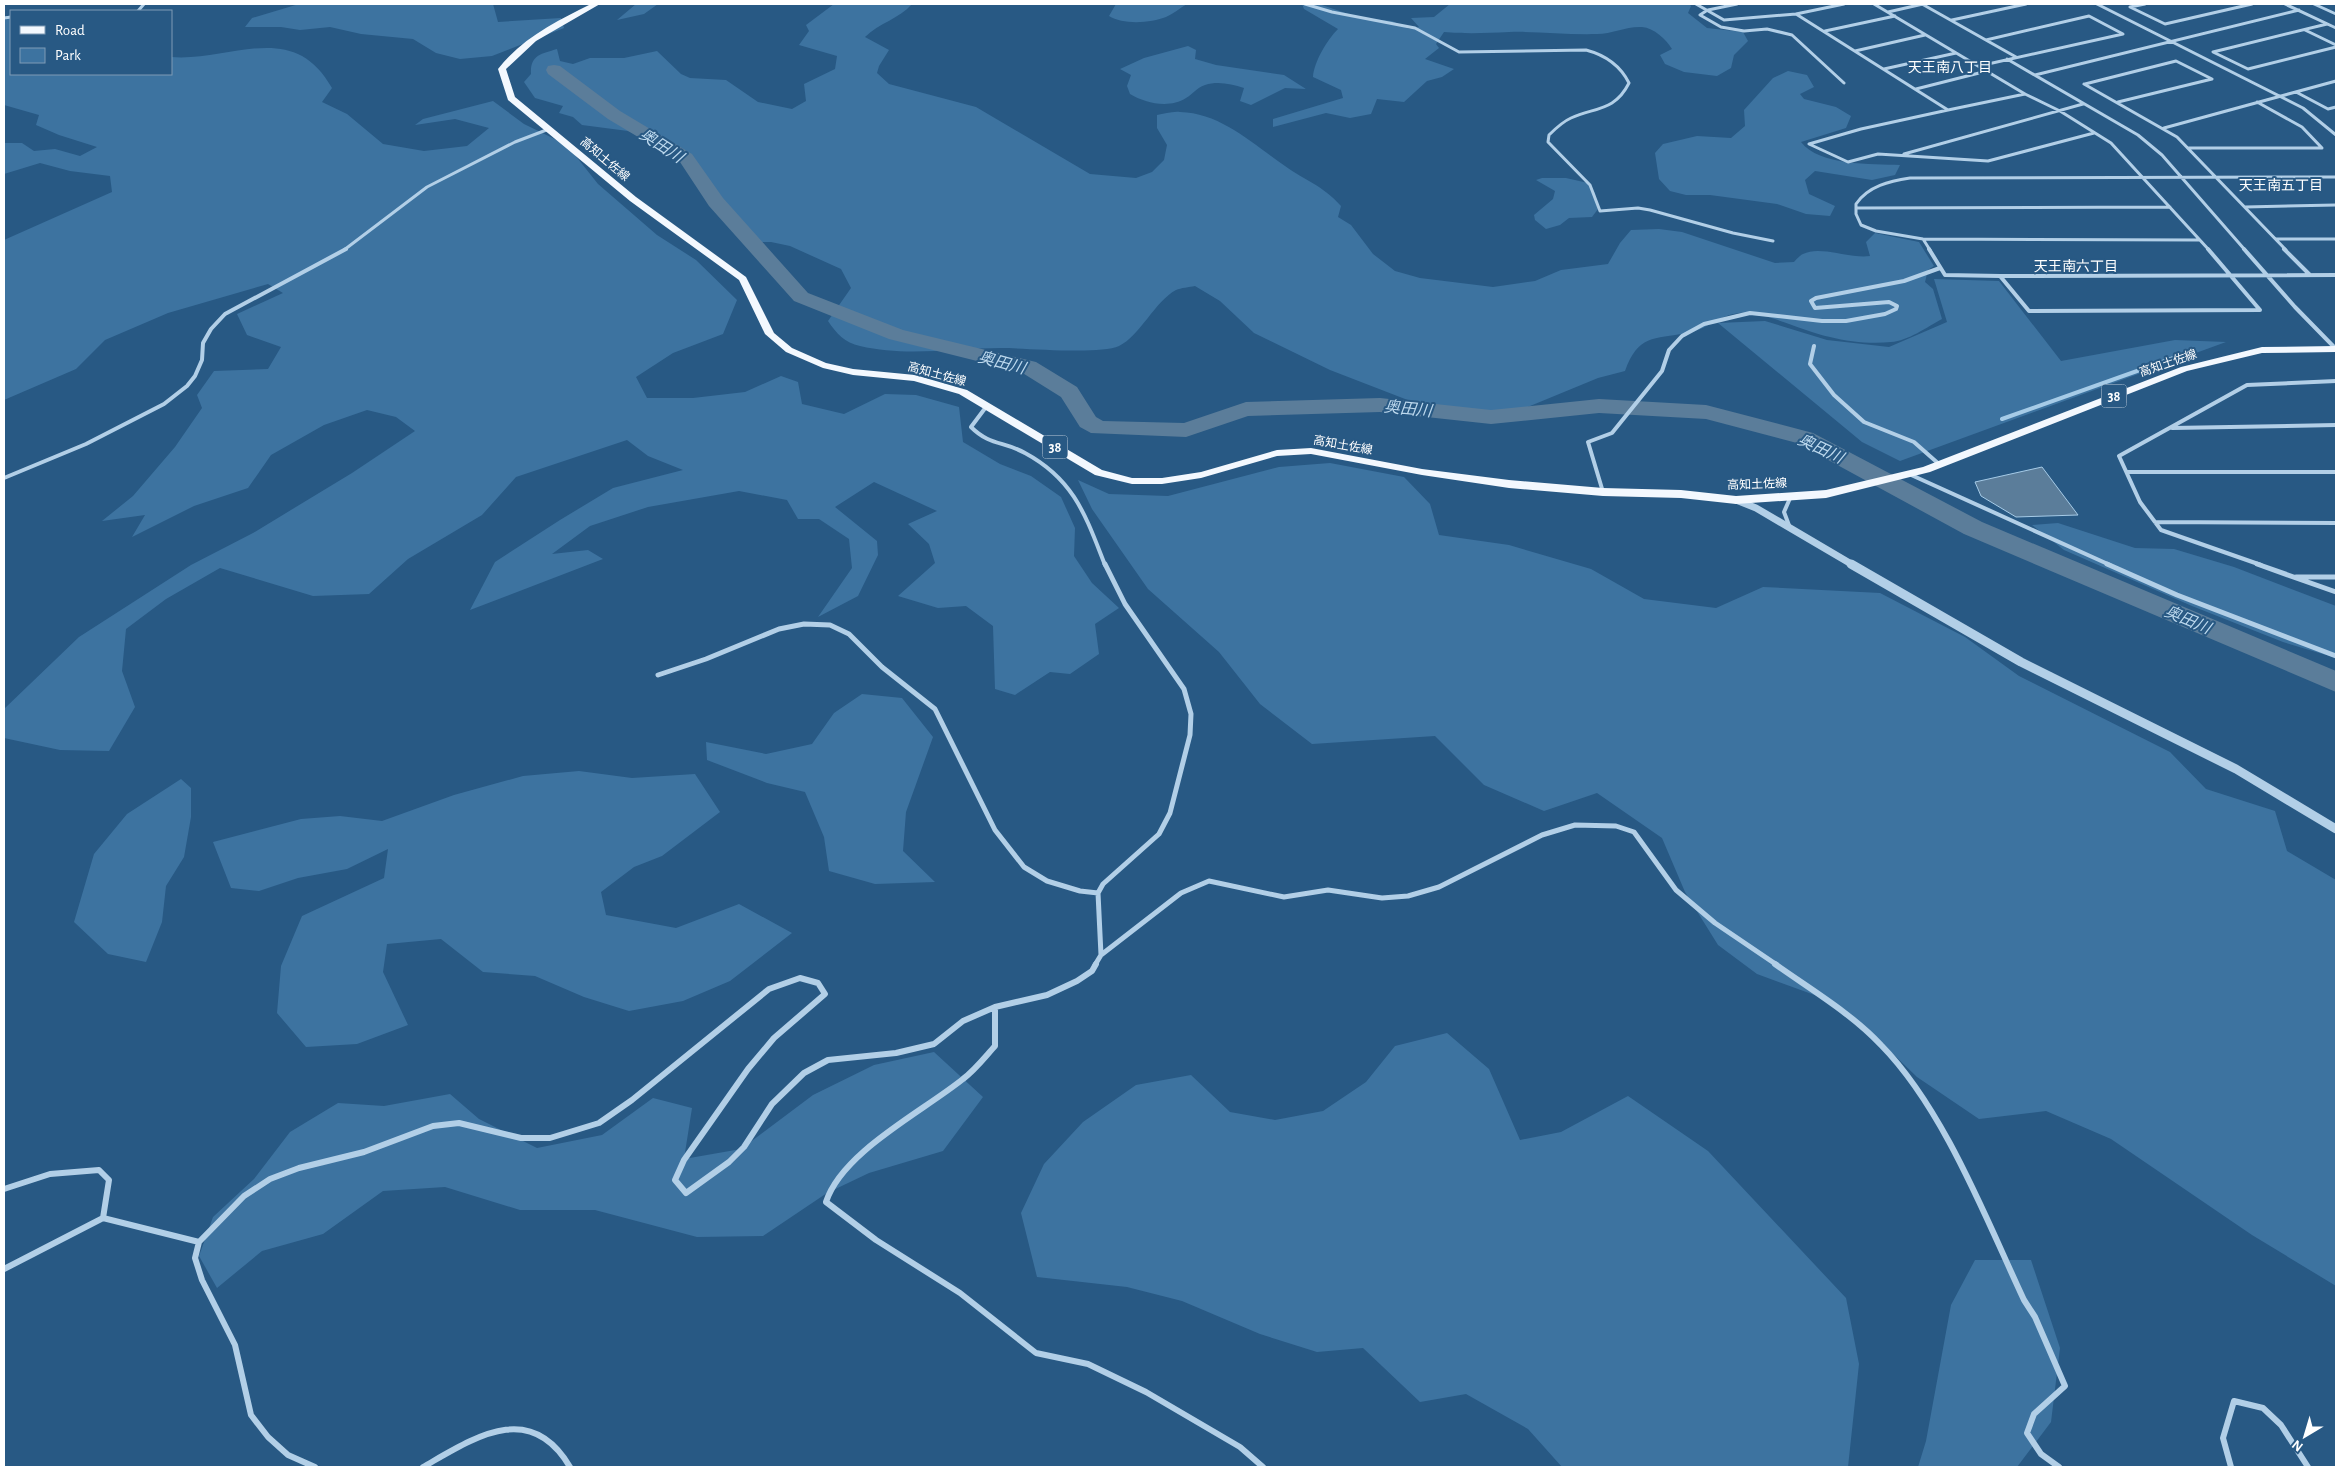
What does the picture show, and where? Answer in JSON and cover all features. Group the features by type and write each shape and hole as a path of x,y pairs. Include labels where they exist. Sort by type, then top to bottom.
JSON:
{"main road":[{"name":"高知土佐線","path":"596,4 547,28 525,44 502,69 511,98 633,199 743,279 770,334 788,350 823,365 853,372 916,378 963,392 1099,473 1132,481 1162,481 1201,475 1277,453 1311,451 1422,472 1509,484 1603,492 1681,494 1736,500 1826,494 1940,465 2184,369 2262,350 2336,349"}],"street":[{"path":"1305,4 1330,12 1415,28 1430,33 1458,52 1586,50 1598,53 1626,76 1629,83 1624,94 1614,103 1570,118 1549,136 1548,142 1590,185 1600,211 1638,208 1650,210 1733,233 1773,241"},
{"path":"1696,4 1724,20 1788,13 1796,14 1844,4"},
{"path":"1737,4 1707,10 1700,15 1721,27 1744,31 1767,29 1792,35 1844,83"},
{"path":"1874,4 2025,94 2060,111 2110,143 2233,276 2260,310 2029,311 2000,276"},
{"path":"1888,12 1935,4"},
{"path":"1952,20 2026,4"},
{"path":"2097,4 2281,96 2313,114 2336,135"},
{"path":"2145,4 2130,7 2165,24 2252,4"},
{"path":"2285,4 2336,28"},
{"path":"2314,4 2336,14"},
{"path":"1923,5 2016,57"},
{"path":"2035,75 2299,10"},
{"path":"1796,14 1948,110"},
{"path":"1825,31 1895,16"},
{"path":"1978,66 2122,34 2089,16 1986,40"},
{"path":"2327,24 2213,52 2248,69 2336,46"},
{"path":"2305,30 2336,46"},
{"path":"1855,50 1926,34"},
{"path":"1884,69 1956,53"},
{"path":"2007,60 2138,135 2162,155 2268,276 2336,349"},
{"path":"2118,103 2212,79 2176,61 2084,84 2118,103 2164,128 2188,148 2310,275"},
{"path":"1916,89 1987,71"},
{"path":"2164,128 2336,81"},
{"path":"2295,92 2328,109 2336,108"},
{"path":"2025,94 1861,129 1809,144 1833,157 1848,162 1878,154 1988,161 2094,133"},
{"path":"2188,148 2322,148 2302,127 2257,102"},
{"path":"1898,155 2083,104"},
{"path":"4,478 86,444 164,404 187,386 195,376 202,360 203,342 211,329 225,314 353,245 427,187 515,142 549,129"},
{"path":"2199,240 1923,239 1876,231 1861,225 1856,213 1858,201 1867,190 1890,180 1910,178 2336,177"},
{"path":"2245,206 2336,205"},
{"path":"1857,208 2170,207"},
{"path":"1923,239 1945,275 2336,275"},
{"path":"2276,239 2336,239"},
{"path":"1603,492 1588,442 1612,433 1628,415 1662,371 1669,350 1682,336 1704,324 1750,314 1822,321 1846,321 1885,314 1896,309 1897,306 1889,302 1815,308 1811,301 1816,298 1904,280 1940,268"},
{"path":"1814,346 1810,364 1834,395 1864,422 1914,442 1940,465"},
{"path":"2336,381 2247,385 2234,390 2171,428 2119,456 2140,502 2161,530 2336,592"},
{"path":"986,407 971,427 982,438 1024,452 1054,471 1071,492 1086,515 1105,565 1125,604 1184,689 1188,701 1190,735 1170,813 1159,834 1103,884 1098,893 1101,955"},
{"path":"2171,428 2336,425"},
{"path":"2127,472 2336,472"},
{"path":"1904,475 2177,595 2336,656"},
{"path":"1791,496 1783,506 1782,514 1791,528"},
{"path":"1736,500 1756,508 1951,623 2060,682 2128,714 2278,792 2336,829"},
{"path":"2155,522 2336,523"},
{"path":"2291,577 2336,577"},
{"path":"658,675 706,660 779,629 804,624 830,625 849,634 882,667 935,709 995,830 1024,867 1048,881 1080,891 1098,893"},
{"path":"315,1467 288,1454 268,1437 251,1415 235,1345 202,1280 195,1258 199,1242 244,1196 270,1178 299,1168 364,1152 434,1126 460,1123 520,1138 550,1138 599,1123 632,1100 769,989 800,978 818,983 825,994 774,1038 748,1069 684,1160 675,1180 686,1193 729,1162 744,1147 772,1104 804,1073 828,1060 896,1054 934,1044 963,1021 995,1007 1047,995 1077,982 1092,971 1101,955 1181,893 1209,881 1284,897 1328,890 1382,898 1408,896 1439,887 1542,835 1575,825 1616,826 1634,832 1676,890 1714,923 1746,942 1846,1015 1881,1044 1912,1081 1953,1150 2024,1300 2035,1317 2065,1386 2034,1414 2028,1433 2042,1454 2059,1467"},
{"path":"995,1007 995,1046 966,1078 856,1157 831,1186 826,1202 876,1240 960,1293 1036,1353 1088,1364 1146,1392 1240,1446 1262,1467"},
{"path":"4,1189 23,1180 83,1169 99,1170 109,1180 103,1218"},
{"path":"4,1269 103,1218 199,1242"},
{"path":"2231,1467 2223,1438 2234,1401 2263,1408 2281,1424 2308,1467"},
{"path":"423,1467 473,1438 499,1429 535,1432 559,1448 570,1467"}],"green space":[{"path":"299,4 493,4 498,22 561,18 564,28 492,56 460,59 436,53 413,39 361,34 330,27 300,30 281,27 245,27 252,18"},
{"path":"636,4 658,4 644,14 617,20"},
{"path":"834,4 912,4 901,14 876,28 865,37 889,50 877,73 889,84 976,107 1090,174 1136,178 1152,172 1164,160 1167,145 1157,128 1157,115 1171,112 1195,114 1223,124 1327,193 1341,206 1338,217 1351,225 1373,254 1395,271 1420,278 1493,287 1535,281 1561,270 1608,264 1620,243 1631,230 1659,229 1682,232 1775,263 1794,262 1803,254 1818,251 1853,256 1870,256 1866,242 1875,233 1919,242 1934,266 1928,270 1925,282 1933,289 1942,319 1904,339 1891,342 1868,343 1820,334 1761,315 1739,313 1724,317 1694,331 1648,341 1635,351 1625,371 1598,378 1511,414 1448,413 1418,404 1330,370 1254,333 1220,301 1195,286 1178,289 1168,295 1134,335 1119,346 1109,349 1080,351 1001,348 895,351 855,345 841,337 828,321 851,288 841,269 790,246 771,242 744,242 732,222 711,195 697,166 674,149 628,131 582,125 573,117 559,113 563,106 535,98 524,82 531,74 532,63 538,56 557,49 560,61 573,64 590,58 624,58 657,51 681,74 690,78 726,80 758,102 792,109 806,101 804,84 835,69 837,56 799,45 809,31 806,25"},
{"path":"1116,4 1187,4 1166,17 1153,21 1129,22 1109,16"},
{"path":"1302,4 1319,4 1360,18 1392,21 1409,29 1419,27 1411,18 1434,17 1450,4 1689,4 1691,6 1688,13 1707,28 1743,32 1748,41 1734,55 1731,68 1717,76 1684,72 1665,64 1660,55 1672,49 1666,41 1651,29 1642,27 1597,34 1444,32 1436,44 1439,48 1425,59 1454,69 1442,77 1427,81 1404,102 1377,99 1371,114 1350,118 1326,113 1273,127 1273,119 1343,98 1341,90 1313,77 1322,51 1338,29 1304,9"},
{"path":"4,16 10,17 10,75 172,75 172,57 194,57 259,48 280,49 299,54 316,67 332,88 322,102 347,114 383,144 424,151 467,146 489,128 455,119 415,125 423,119 493,101 524,124 567,145 598,184 657,235 696,260 737,300 723,334 673,353 636,377 647,398 693,398 745,392 781,376 798,382 802,404 844,414 885,394 916,395 959,407 963,442 1000,464 1031,476 1061,497 1075,528 1074,556 1092,583 1119,608 1095,624 1099,654 1070,674 1050,672 1015,695 995,689 993,626 966,606 938,608 898,596 935,563 929,544 908,524 937,511 874,482 835,507 877,541 878,555 858,596 818,617 852,568 849,539 819,519 798,519 787,500 739,491 648,507 590,526 552,554 588,550 603,559 470,610 495,562 613,488 683,470 648,456 627,440 516,477 482,515 408,559 369,594 313,596 220,568 166,599 126,629 122,671 135,707 109,751 60,750 4,738 4,709 79,637 191,565 253,533 352,473 415,431 396,417 367,410 324,425 271,455 248,488 194,506 132,537 145,515 102,521 133,496 175,447 202,408 197,395 214,371 268,369 281,347 247,335 237,314 283,293 268,284 168,313 105,340 76,369 4,400 4,240 112,192 110,176 70,171 40,163 4,174 4,143 22,143 34,151 55,149 80,156 97,147 59,135 36,125 39,115 4,105"},
{"path":"1188,46 1196,50 1195,59 1216,65 1284,75 1306,89 1285,88 1251,105 1240,101 1244,88 1215,83 1199,88 1179,101 1165,104 1143,100 1130,94 1127,86 1131,75 1120,69 1144,58"},
{"path":"1788,71 1807,75 1814,87 1800,94 1804,99 1836,107 1851,116 1846,128 1801,142 1809,150 1833,160 1861,164 1900,165 1895,175 1872,180 1815,171 1805,180 1809,194 1835,206 1830,216 1806,214 1777,204 1710,195 1686,195 1670,191 1659,179 1655,153 1663,144 1697,136 1731,138 1745,126 1744,110 1773,78"},
{"path":"1542,178 1566,178 1588,183 1595,193 1598,209 1592,217 1569,218 1560,225 1546,229 1535,220 1534,215 1553,199 1555,191 1536,180"},
{"path":"1934,279 1999,281 2061,361 2175,340 2226,342 1900,461 1862,442 1718,323 1765,321 1827,340 1889,347 1947,322"},
{"path":"1330,463 1404,477 1430,504 1439,535 1509,545 1591,569 1644,599 1716,608 1763,587 1880,593 1965,637 2019,676 2170,752 2206,789 2275,811 2287,851 2336,880 2336,1286 2252,1235 2111,1139 2046,1111 1979,1119 1917,1077 1863,1025 1820,997 1757,974 1718,945 1685,892 1662,838 1597,793 1544,811 1484,785 1435,736 1312,744 1260,704 1219,652 1148,589 1092,509 1078,480 1109,494 1168,496 1279,467"},
{"path":"2058,523 2135,548 2174,549 2234,567 2336,606 2336,658 2283,642 2192,606 2064,550 2032,525"},
{"path":"862,694 902,698 933,737 906,812 903,851 935,882 875,884 829,871 824,837 805,792 767,783 707,760 706,742 766,754 812,744 834,713"},
{"path":"579,771 632,778 695,774 720,812 662,856 634,867 601,892 606,915 676,928 739,904 792,933 730,981 683,1001 629,1011 584,997 535,976 483,972 441,939 387,944 383,972 408,1025 357,1044 306,1047 277,1013 281,966 302,916 384,878 388,849 347,869 298,878 259,891 231,888 213,842 301,819 340,816 382,821 454,795 523,776"},
{"path":"181,779 191,788 191,817 184,857 166,886 162,922 146,962 108,954 74,922 94,854 127,814"},
{"path":"1447,1033 1489,1069 1520,1140 1561,1132 1628,1096 1708,1151 1846,1298 1859,1364 1848,1467 1562,1467 1528,1429 1466,1394 1420,1402 1363,1348 1317,1352 1260,1334 1182,1301 1127,1287 1037,1277 1021,1213 1044,1164 1083,1122 1136,1085 1191,1075 1230,1112 1275,1120 1323,1111 1366,1082 1395,1046"},
{"path":"934,1052 983,1097 943,1151 869,1173 827,1193 763,1236 697,1237 595,1210 520,1210 445,1187 383,1191 323,1234 262,1251 217,1288 199,1256 213,1217 254,1179 290,1132 338,1103 384,1106 450,1094 479,1119 537,1148 602,1135 653,1098 692,1108 684,1159 741,1149 813,1095 874,1065"},
{"path":"1975,1260 2031,1260 2060,1348 2051,1422 2017,1467 1918,1467 1926,1441 1951,1305"}],"shaded area":[{"path":"2042,467 2078,515 2016,517 1981,496 1975,482"}],"waterway":[{"name":"奥田川","path":"554,70 614,115 686,158 716,202 801,297 896,335 1028,367 1069,392 1088,422 1099,428 1186,430 1246,409 1380,405 1491,417 1599,406 1706,412 1805,438 1973,528 2336,682"},
{"path":"2002,419 2182,355"}],"district":[{"name":"天王南八丁目","path":"1950,67"},
{"name":"天王南五丁目","path":"2281,185"},
{"name":"天王南六丁目","path":"2076,266"}]}
